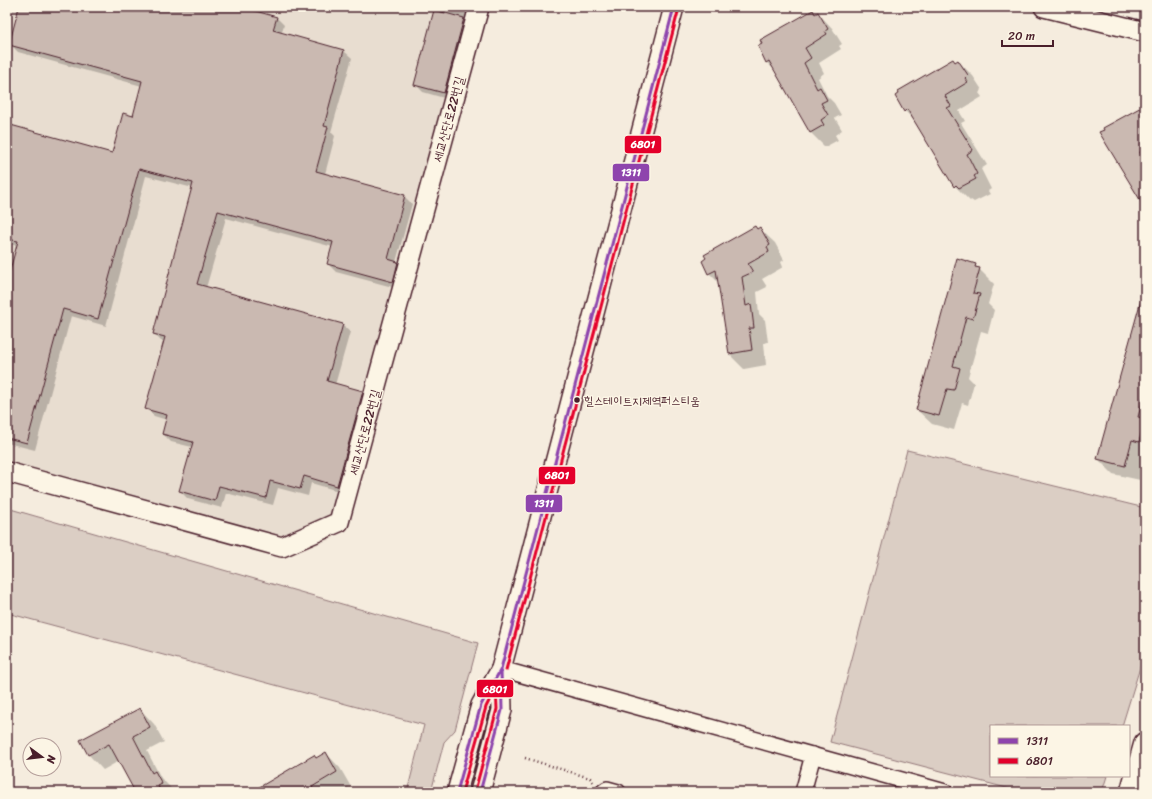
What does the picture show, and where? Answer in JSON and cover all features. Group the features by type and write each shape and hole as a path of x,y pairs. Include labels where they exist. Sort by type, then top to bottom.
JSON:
{"main road":[{"path":"1132,792 1145,743"}],"street":[{"name":"세교산단로22번길","path":"7,472 282,547 339,522 479,7"},
{"path":"457,792 481,705 501,669 674,7"},
{"path":"1044,7 1145,32"},
{"path":"501,669 946,792"},
{"path":"480,792 502,710 501,669"},
{"path":"803,792 813,755"},
{"path":"600,790 607,789 618,792"}],"path":[{"path":"525,758 590,778 600,790"}],"shaded area":[{"path":"7,7 485,7 350,517 332,539 290,554 7,479"},
{"path":"907,450 1145,508 1145,651 1122,725 990,725 990,777 1107,777 1102,792 1022,792 830,742"},
{"path":"7,508 478,643 455,730 444,742 431,792 407,792 424,725 7,613"}],"building":[{"path":"19,7 241,7 277,17 273,30 344,50 324,126 328,127 316,171 405,195 388,259 398,262 393,282 327,264 333,242 218,211 197,284 343,324 327,381 363,391 337,486 304,476 300,489 270,481 266,498 219,486 215,501 179,491 193,442 162,434 167,415 145,409 165,337 153,334 193,183 139,169 98,319 63,309 27,443 7,438 7,281 18,241 7,239 7,124 112,153 123,113 133,116 142,81 9,45"},
{"path":"434,10 464,18 444,93 414,85"},
{"path":"813,10 815,14 818,12 828,29 825,31 827,34 805,48 811,58 804,63 817,89 820,87 827,100 821,103 828,115 821,120 824,125 810,133 769,61 766,63 758,46 762,44 760,40"},
{"path":"953,59 955,62 958,60 968,75 965,78 968,82 945,96 951,106 947,108 973,150 967,154 977,174 974,176 976,179 959,188 956,185 954,187 907,109 904,112 895,96 899,93 898,91"},
{"path":"1145,105 1145,149 1140,152 1145,161 1145,208 1099,132 1104,130 1103,128"},
{"path":"755,226 757,229 760,227 770,245 767,247 769,252 748,264 753,272 742,277 746,306 751,304 754,328 749,328 752,350 729,354 716,270 708,274 702,261 706,258 704,255"},
{"path":"957,258 976,264 975,267 980,268 973,293 980,294 973,319 966,317 953,366 960,368 954,390 947,389 939,416 916,410"},
{"path":"1141,300 1145,301 1145,391 1138,417 1145,418 1139,442 1132,440 1125,466 1097,459"},
{"path":"140,708 150,727 133,736 152,773 155,771 162,784 158,786 161,792 135,792 109,744 88,755 80,740"},
{"path":"326,752 337,772 312,787 315,792 251,792 314,755 316,758"}],"transit line":[{"name":"1311","path":"501,669 674,7"},
{"name":"6801","path":"506,670 679,8"},
{"name":"1311","path":"457,792 481,705 501,669 502,710 480,792"},
{"name":"6801","path":"462,792 486,707 496,687 497,709 475,791"}],"place":[{"name":"힐스테이트지제역퍼스티움","path":"577,400"}]}
